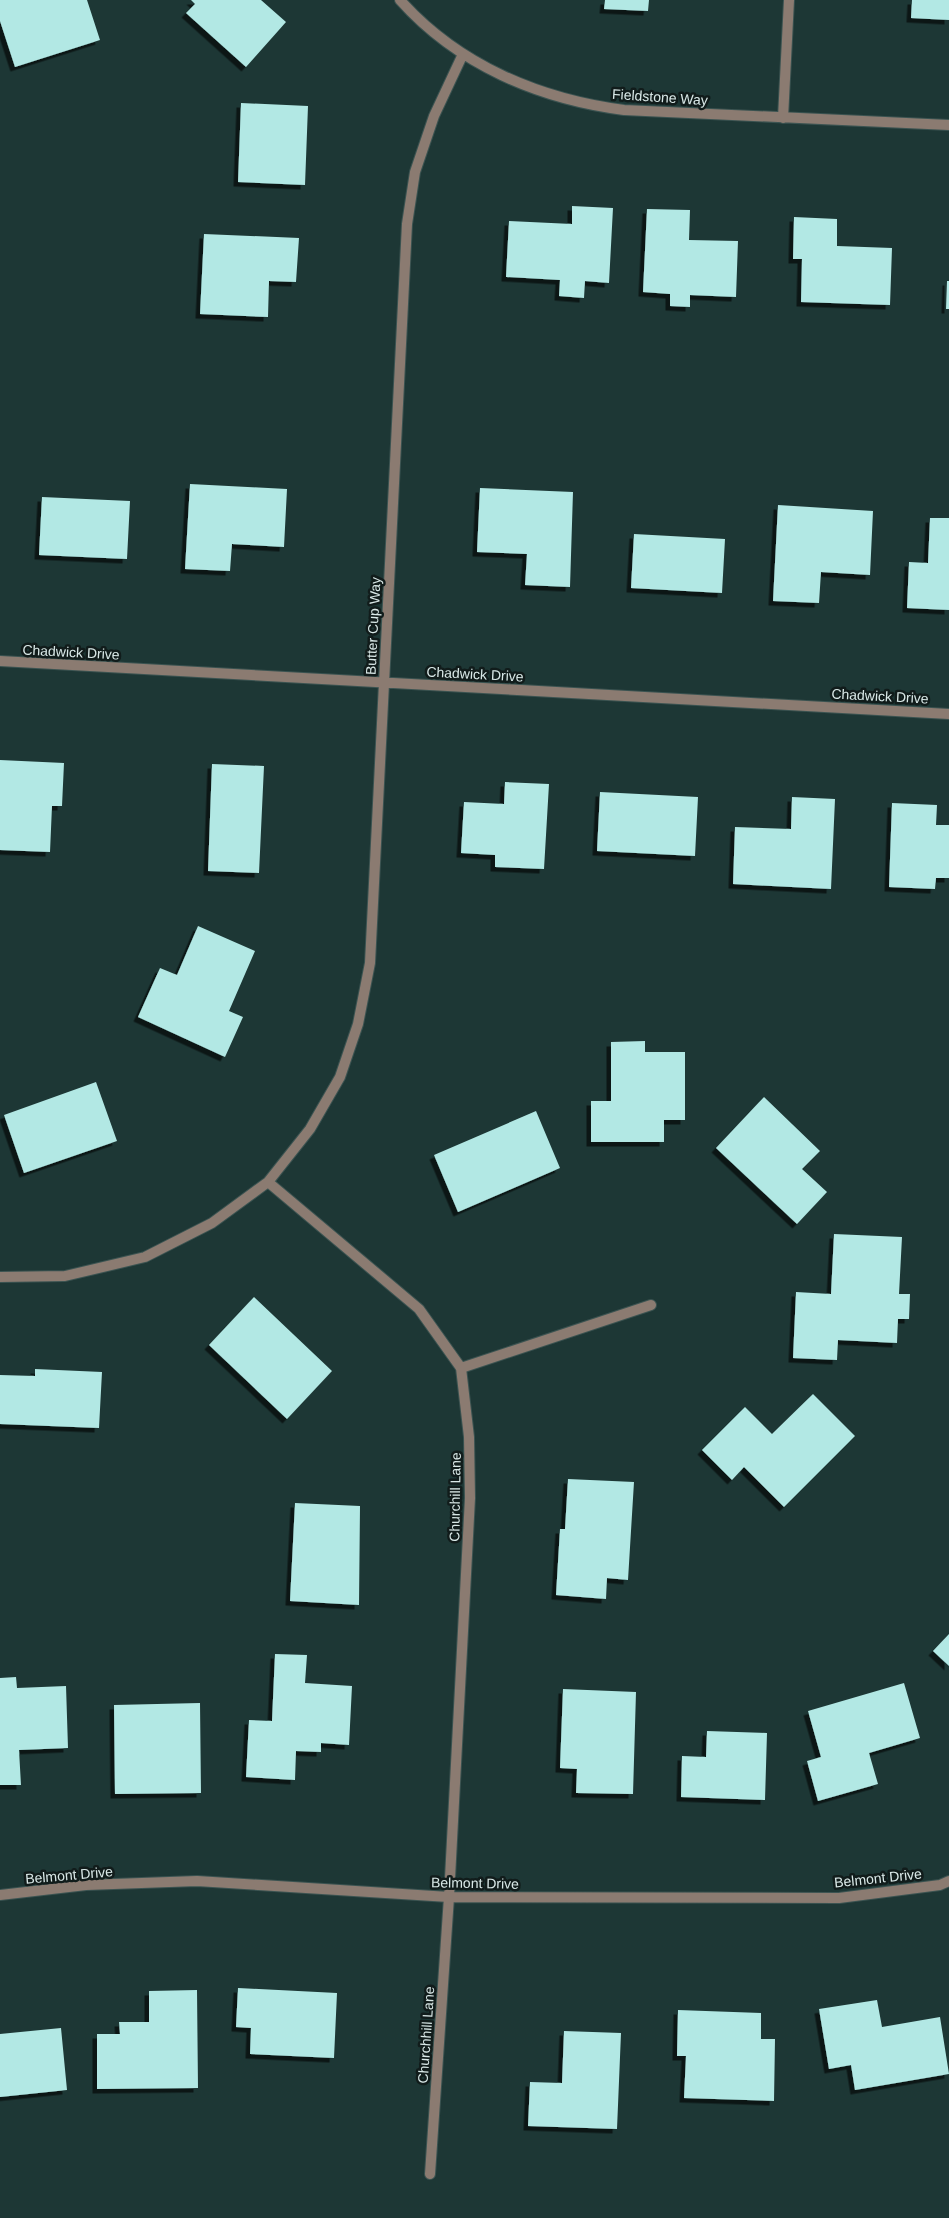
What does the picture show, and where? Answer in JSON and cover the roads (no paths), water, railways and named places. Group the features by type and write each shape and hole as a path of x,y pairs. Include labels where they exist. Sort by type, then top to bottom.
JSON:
{"street":[{"name":"Fieldstone Way","path":"400,0 409,10 463,54 497,74 533,90 590,106 624,110 949,125"},
{"path":"783,118 789,0"},
{"name":"Butter Cup Way","path":"0,1277 65,1276 145,1257 212,1224 268,1182 310,1129 340,1077 358,1024 370,963 407,224 414,172 434,116 463,54"},
{"name":"Chadwick Drive","path":"0,661 949,714"},
{"name":"Churchill Lane","path":"268,1182 419,1309 461,1368 470,1436 470,1498 449,1897"},
{"path":"461,1368 651,1305"},
{"name":"Belmont Drive","path":"0,1895 86,1885 197,1881 449,1897 839,1898 940,1885 949,1881"},
{"name":"Churchhill Lane","path":"430,2174 449,1897"}]}
